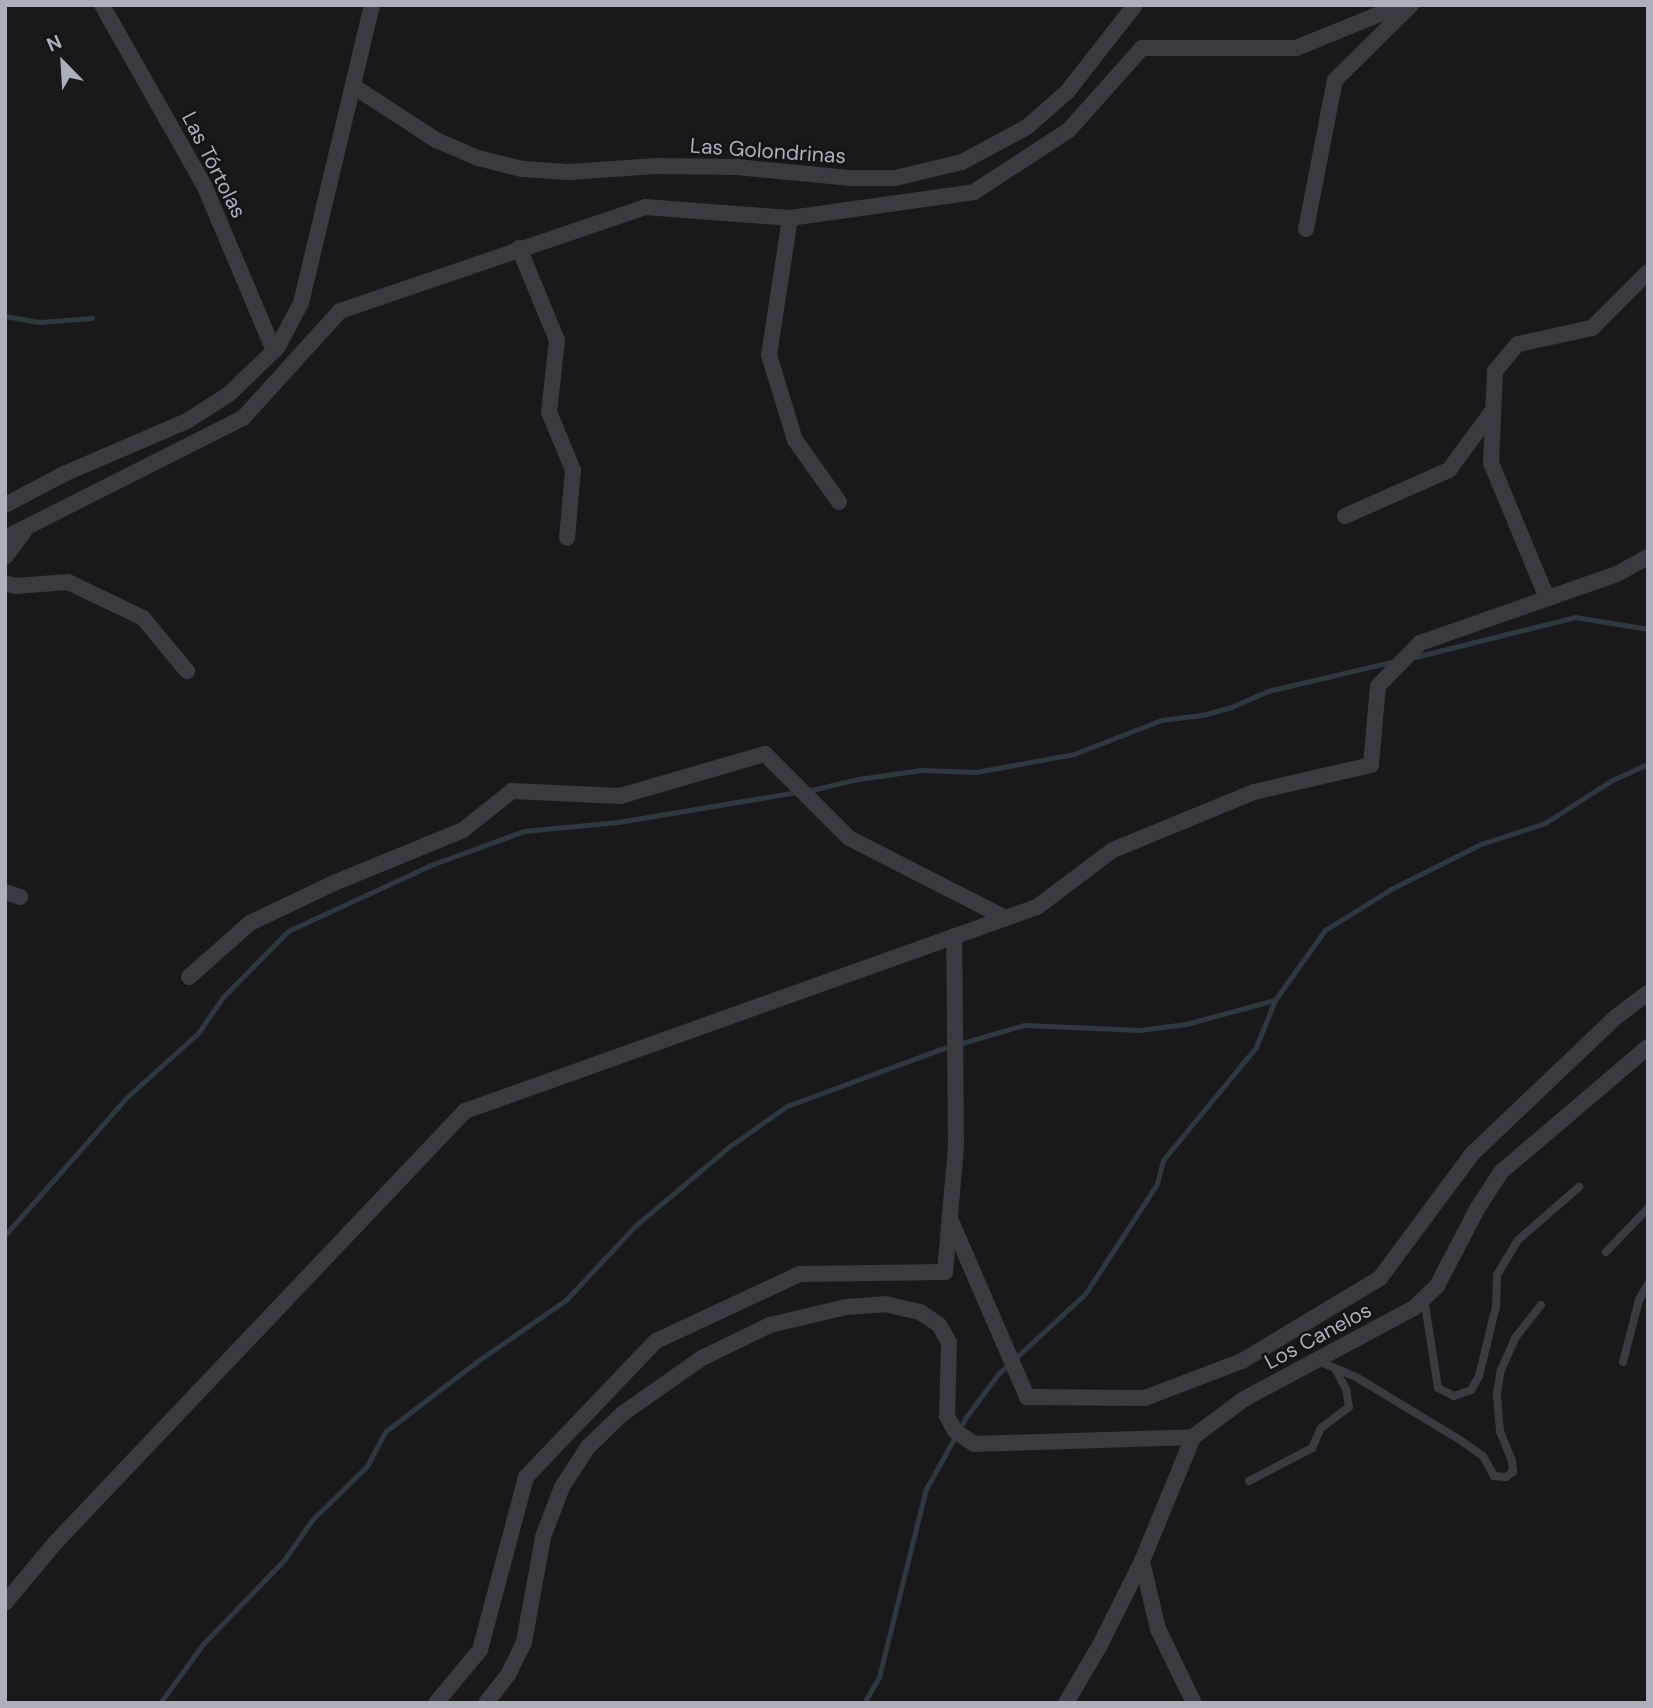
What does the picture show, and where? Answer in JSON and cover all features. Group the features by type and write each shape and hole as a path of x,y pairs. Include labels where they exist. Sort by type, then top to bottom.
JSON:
{"street":[{"name":"Las Tórtolas","path":"102,5 204,186 274,351"},
{"path":"5,505 66,473 187,421 229,394 274,351 287,334 301,303 372,5"},
{"name":"Las Golondrinas","path":"353,86 446,145 478,158 522,169 569,172 616,168 723,167 851,178 895,178 962,162 1027,127 1067,92 1135,5"},
{"path":"5,538 243,418 340,311 645,206 790,218 974,192 1069,131 1142,48 1296,48 1402,5"},
{"path":"1306,229 1335,80 1410,5"},
{"path":"790,218 769,355 796,440 839,502"},
{"path":"519,248 557,340 549,412 573,470 567,538"},
{"path":"1547,598 1490,463 1495,371 1518,344 1592,328 1648,272"},
{"path":"1345,516 1449,470 1493,410"},
{"path":"5,556 27,527"},
{"path":"5,1603 55,1543 465,1111 1037,907 1113,850 1254,792 1371,765 1378,687 1419,643 1617,574 1648,557"},
{"path":"5,583 15,586 68,582 106,600 143,618 187,671"},
{"path":"189,977 250,922 334,883 463,830 512,791 620,796 765,754 849,838 1005,918"},
{"path":"436,1703 480,1650 526,1476 656,1341 800,1274 945,1272 956,1145 954,936"},
{"path":"950,1219 1027,1397 1145,1398 1241,1361 1380,1278 1473,1153 1616,1017 1648,993"},
{"name":"Los Canelos","path":"1193,1437 1244,1399 1414,1308 1437,1286 1476,1209 1501,1172 1648,1047"},
{"path":"486,1703 509,1675 524,1642 543,1536 562,1487 588,1447 622,1414 702,1358 770,1325 820,1311 885,1304 909,1308 930,1318 945,1333 951,1352 947,1416 955,1431 974,1444 1193,1437 1142,1561 1100,1645 1066,1703"},
{"path":"1142,1561 1158,1629 1194,1703"}],"lane":[{"path":"1424,1298 1438,1388 1454,1396 1471,1390 1479,1376 1496,1306 1497,1275 1518,1240 1580,1187"},
{"path":"1606,1252 1648,1208"},
{"path":"1623,1362 1639,1300 1648,1284"},
{"path":"1316,1360 1356,1377 1460,1440 1483,1456 1494,1476 1506,1478 1513,1472 1513,1461 1500,1431 1497,1394 1501,1370 1515,1338 1541,1305"},
{"path":"1249,1481 1312,1448 1321,1428 1349,1407 1346,1389 1335,1368"}],"waterway":[{"path":"5,316 40,322 92,318"},
{"path":"1415,657 1575,617 1648,629"},
{"path":"807,791 858,779 921,770 976,772 1074,754 1161,720 1202,715 1231,707 1268,691 1395,661"},
{"path":"864,1703 879,1677 926,1489 966,1417 998,1374 1085,1294 1157,1184 1163,1160 1256,1047 1275,1000 1325,930 1391,889 1481,844 1545,823 1612,780 1648,764"},
{"path":"5,1235 127,1097 198,1033 223,997 288,931 431,865 524,831 618,822 797,792"},
{"path":"160,1703 203,1644 284,1560 312,1520 367,1466 386,1431 479,1360 566,1300 635,1226 730,1146 787,1106 938,1050 1024,1025 1140,1030 1186,1024 1275,1000"}]}
